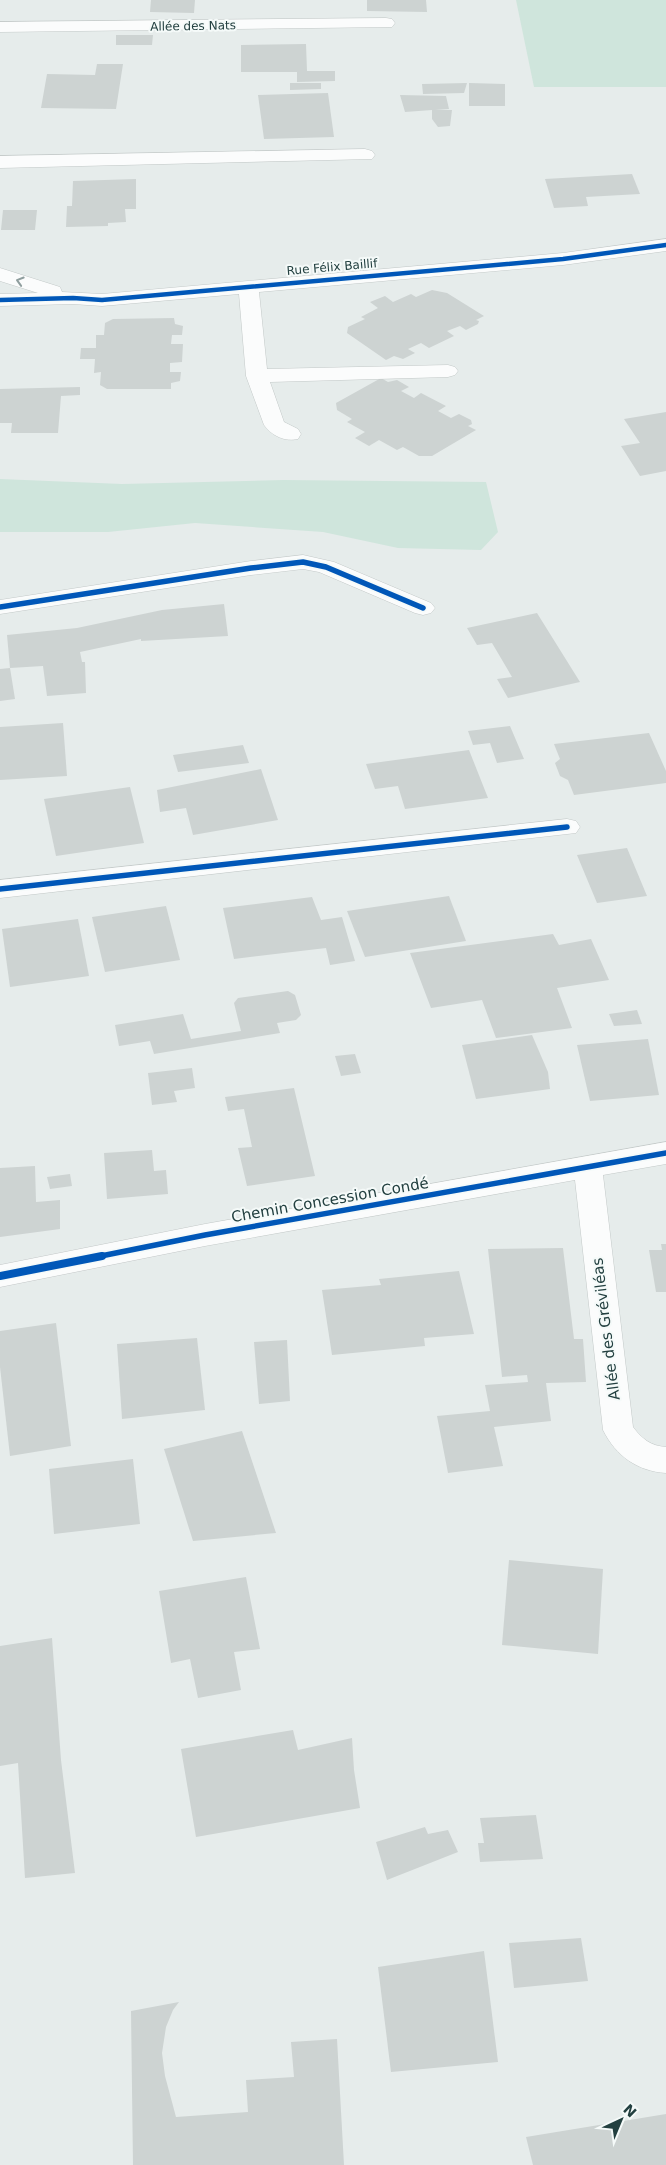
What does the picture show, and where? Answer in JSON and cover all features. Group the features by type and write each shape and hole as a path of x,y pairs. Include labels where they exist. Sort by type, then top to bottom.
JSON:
{"street":[{"name":"Allée des Nats","path":"0,27 386,23"},
{"path":"0,162 365,155"},
{"name":"Rue Félix Baillif","path":"0,300 73,298 102,300 563,259 666,245"},
{"name":"Rue Félix Baillif","path":"0,274 73,298"},
{"path":"248,286 257,376 275,425 290,434"},
{"path":"257,376 448,371"},
{"path":"0,607 251,568 303,562 326,566 423,608"},
{"path":"0,890 568,827"},
{"name":"Chemin Concession Condé","path":"0,1276 205,1235 666,1153"},
{"name":"Allée des Gréviléas","path":"588,1167 618,1430 627,1444 642,1456 666,1460"}],"green space":[{"path":"516,0 666,0 666,87 534,87"},
{"path":"0,479 122,484 283,480 486,482 498,532 481,550 398,548 323,532 195,523 108,532 0,532"}],"building":[{"path":"151,0 195,0 194,13 150,12"},
{"path":"367,0 426,0 427,12 367,11"},
{"path":"116,35 153,35 152,45 116,45"},
{"path":"306,44 307,71 335,71 335,81 297,82 297,72 241,72 241,45"},
{"path":"97,64 123,64 116,109 41,108 47,74 95,75"},
{"path":"290,83 321,83 321,89 290,90"},
{"path":"467,83 464,93 423,94 422,84"},
{"path":"469,83 505,84 505,106 469,106"},
{"path":"328,93 334,137 264,139 258,95"},
{"path":"400,95 446,96 449,109 435,110 452,110 450,126 438,127 432,119 432,110 405,112"},
{"path":"632,174 640,194 586,197 588,206 554,208 545,179"},
{"path":"136,179 136,209 125,209 126,222 108,223 108,226 66,227 67,206 72,206 73,181"},
{"path":"3,210 37,210 35,230 1,230"},
{"path":"432,290 447,293 484,316 476,320 479,321 478,324 466,330 460,326 447,331 454,336 429,348 421,343 408,349 415,353 403,359 394,356 386,360 347,333 348,327 365,319 361,317 378,308 370,302 385,296 393,302 411,294 416,297"},
{"path":"174,318 175,324 183,326 182,335 172,335 171,344 183,344 182,362 170,363 170,372 181,372 180,381 171,383 171,389 107,389 100,385 101,372 94,373 95,359 80,359 81,348 96,348 96,335 104,335 105,323 113,319"},
{"path":"381,378 388,382 397,380 409,387 401,391 414,398 421,393 446,406 438,411 451,418 459,414 471,420 472,424 468,426 476,430 432,456 419,456 403,447 397,450 379,440 369,446 355,438 365,432 347,422 352,419 337,410 336,403"},
{"path":"80,387 80,395 61,396 58,433 11,433 12,423 0,423 0,389"},
{"path":"666,412 666,471 640,476 621,446 640,443 624,419"},
{"path":"224,604 228,636 141,641 141,639 80,652 82,662 85,662 86,693 47,696 43,666 10,668 7,635 77,628 162,610"},
{"path":"537,613 580,682 508,698 497,679 512,677 492,643 477,645 467,628"},
{"path":"10,668 15,699 0,701 0,669"},
{"path":"63,723 67,776 0,780 0,727"},
{"path":"510,726 524,759 497,763 490,743 473,745 468,731"},
{"path":"649,733 666,771 666,783 574,795 568,780 560,776 555,763 560,759 554,744"},
{"path":"243,745 249,763 178,772 173,755"},
{"path":"469,750 488,798 405,809 398,786 375,789 366,764"},
{"path":"261,769 278,820 193,835 186,808 160,812 157,790"},
{"path":"130,787 144,843 56,856 44,799"},
{"path":"627,848 647,896 597,903 577,855"},
{"path":"449,896 466,941 365,957 347,911"},
{"path":"312,897 321,920 342,917 355,961 330,965 326,948 234,959 223,908"},
{"path":"166,906 180,960 105,972 92,917"},
{"path":"78,919 89,976 10,987 2,929"},
{"path":"553,934 559,945 591,939 609,980 557,988 572,1028 496,1038 482,1000 431,1008 410,953"},
{"path":"288,991 295,995 301,1015 296,1020 277,1023 280,1033 154,1054 150,1041 119,1046 115,1025 183,1014 191,1039 241,1031 234,1003 238,998"},
{"path":"637,1010 642,1024 614,1026 609,1014"},
{"path":"532,1035 548,1072 550,1089 476,1099 462,1045"},
{"path":"648,1039 659,1095 590,1101 577,1045"},
{"path":"355,1054 361,1073 341,1076 335,1056"},
{"path":"192,1068 195,1088 174,1091 177,1102 152,1105 148,1073"},
{"path":"294,1088 315,1176 247,1186 238,1148 252,1147 244,1109 228,1111 225,1097"},
{"path":"152,1150 154,1171 166,1170 168,1194 107,1199 104,1153"},
{"path":"35,1166 36,1202 60,1200 60,1229 0,1237 0,1168"},
{"path":"70,1174 72,1186 50,1189 47,1177"},
{"path":"661,1244 666,1244 666,1292 656,1292 649,1250 662,1250"},
{"path":"563,1248 574,1339 583,1339 586,1382 546,1383 551,1421 494,1427 503,1466 448,1473 437,1416 490,1411 485,1385 528,1382 527,1375 502,1377 488,1249"},
{"path":"459,1271 474,1334 424,1338 425,1346 332,1355 322,1290 381,1285 379,1279"},
{"path":"56,1323 71,1446 10,1456 0,1367 0,1331"},
{"path":"197,1338 205,1410 122,1419 117,1344"},
{"path":"287,1340 290,1401 259,1404 254,1342"},
{"path":"242,1431 276,1533 193,1541 164,1449"},
{"path":"133,1459 140,1524 54,1534 49,1469"},
{"path":"509,1560 603,1569 598,1654 502,1645"},
{"path":"246,1577 260,1649 234,1652 241,1690 198,1698 190,1659 171,1663 159,1591"},
{"path":"52,1638 61,1760 75,1873 25,1878 18,1763 0,1766 0,1646"},
{"path":"293,1730 298,1750 352,1738 354,1770 360,1808 196,1837 181,1749"},
{"path":"536,1815 543,1859 480,1862 478,1843 484,1843 480,1818"},
{"path":"425,1827 428,1834 448,1830 458,1852 387,1880 376,1842"},
{"path":"581,1938 588,1981 514,1988 509,1943"},
{"path":"484,1951 498,2062 391,2072 378,1967"},
{"path":"179,2002 173,2010 166,2027 162,2053 165,2076 176,2117 248,2112 246,2080 294,2077 291,2042 337,2039 344,2165 133,2165 131,2011"},
{"path":"666,2114 666,2165 533,2165 526,2137"}],"cycle path":[{"path":"0,300 73,298 102,300 563,259 666,245"},
{"path":"0,607 251,568 303,562 326,567 423,608"},
{"path":"0,889 567,827"},
{"path":"0,1276 205,1235 666,1153"}]}
